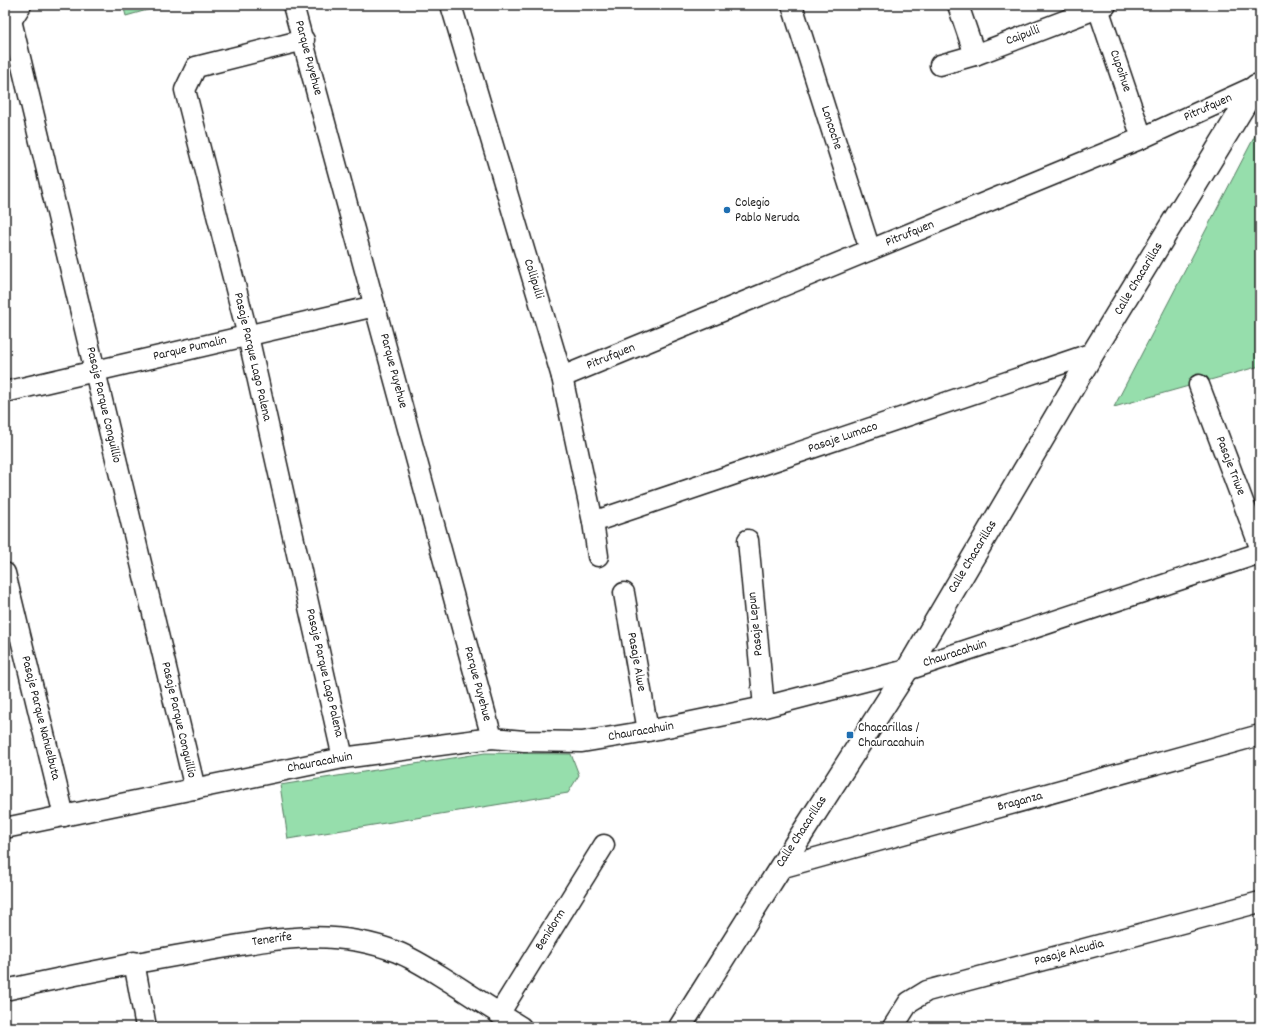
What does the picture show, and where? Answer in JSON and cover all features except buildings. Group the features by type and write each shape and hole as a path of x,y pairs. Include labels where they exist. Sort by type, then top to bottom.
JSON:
{"street":[{"name":"Parque Puyehue","path":"294,5 492,738"},
{"name":"Collipulli","path":"451,5 562,377 593,522 598,556"},
{"name":"Loncoche","path":"792,5 870,250"},
{"path":"958,5 975,55"},
{"name":"Caipulli","path":"940,65 975,55 1100,6"},
{"name":"Cupoihue","path":"1100,6 1142,138"},
{"name":"Pasaje Parque Conguillio","path":"12,19 195,789"},
{"name":"Pasaje Parque Lago Palena","path":"304,40 196,66 185,90 248,336 343,758"},
{"name":"Pitrufquen","path":"562,377 1142,138 1258,86"},
{"name":"Calle Chacarillas","path":"680,1027 907,670 1093,353 1258,86"},
{"name":"Parque Pumalin","path":"5,392 375,306"},
{"name":"Pasaje Lumaco","path":"593,522 1093,353"},
{"name":"Pasaje Triwe","path":"1199,385 1260,547"},
{"name":"Pasaje Lepun","path":"748,540 764,707"},
{"name":"Chauracahuin","path":"5,828 343,758 492,738 524,741 582,742 648,731 764,707 907,670 1255,560"},
{"name":"Pasaje Parque Nahuelbuta","path":"5,572 64,816"},
{"name":"Pasaje Alwe","path":"624,593 648,731"},
{"name":"Braganza","path":"780,868 1260,736"},
{"name":"Benidorm","path":"499,1014 604,845"},
{"name":"Pasaje Alcudia","path":"893,1027 909,1002 927,991 1260,902"},
{"name":"Tenerife","path":"5,990 134,962 297,936 322,936 347,938 397,952 421,963 521,1027"},
{"path":"134,962 146,1027"}],"green space":[{"path":"123,5 165,5 126,16"},
{"path":"1260,126 1260,366 1114,407"},
{"path":"485,753 571,754 579,775 568,793 288,839 280,785"}],"place":[{"name":"Colegio Pablo Neruda","path":"727,210"},
{"name":"Chacarillas / Chauracahuin","path":"850,735"}]}
